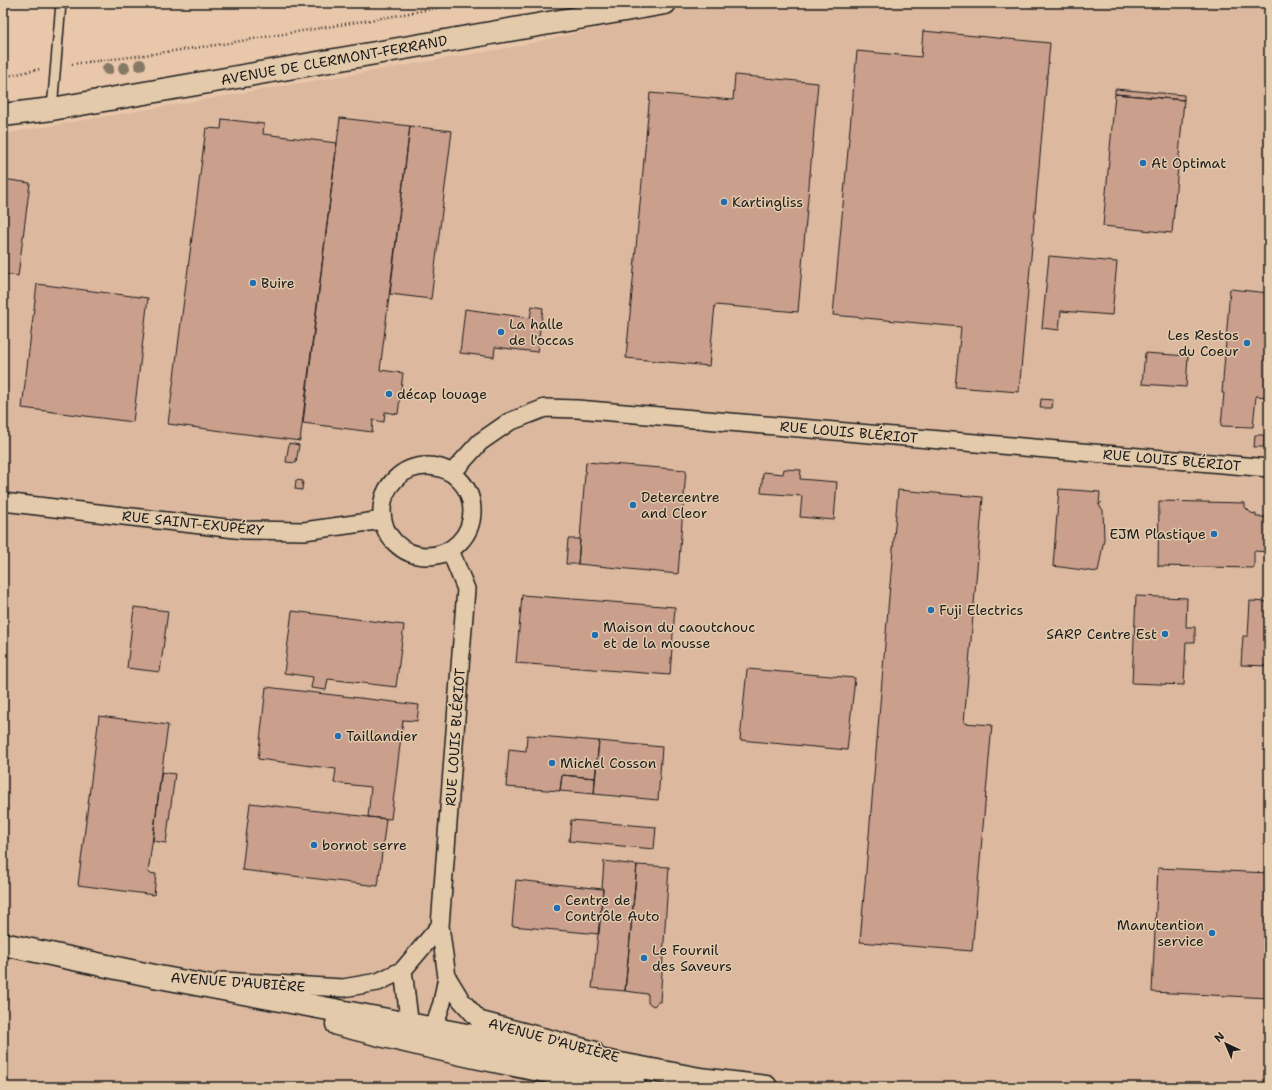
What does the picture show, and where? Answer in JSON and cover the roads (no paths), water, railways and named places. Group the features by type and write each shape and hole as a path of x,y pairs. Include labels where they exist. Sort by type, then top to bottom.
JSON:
{"main road":[{"name":"AVENUE DE CLERMONT-FERRAND","path":"3,115 52,108 665,3"},
{"name":"AVENUE D'AUBIÈRE","path":"3,944 159,976 411,1034 564,1075 635,1087"},
{"name":"AVENUE D'AUBIÈRE","path":"411,1034 433,1029 700,1079 766,1087"}],"street":[{"name":"RUE LOUIS BLÉRIOT","path":"452,473 480,442 509,422 545,408 577,409 1269,468"},
{"path":"423,466 438,467 452,473 463,483 470,497 473,512 470,527 462,540 450,550 437,555 423,556 409,552 397,544 388,533 383,520 383,505 387,490 396,478 409,470 423,466"},
{"name":"RUE SAINT-EXUPÉRY","path":"3,502 244,530 304,531 383,520"},
{"name":"RUE LOUIS BLÉRIOT","path":"440,926 466,589 450,550"},
{"name":"AVENUE D'AUBIÈRE","path":"159,976 343,988 378,982 403,970 440,926"},
{"name":"AVENUE D'AUBIÈRE","path":"440,926 447,977 461,1000 479,1020 700,1079"},
{"path":"403,970 411,1034"},
{"path":"433,1029 442,1003 447,977"}],"lane":[{"path":"52,108 61,3"}],"place":[{"name":"At Optimat","path":"1143,163"},
{"name":"Kartingliss","path":"724,202"},
{"name":"Buire","path":"253,283"},
{"name":"La halle de l'occas","path":"501,332"},
{"name":"Les Restos du Coeur","path":"1247,343"},
{"name":"décap louage","path":"389,394"},
{"name":"Detercentre and Cleor","path":"633,505"},
{"name":"EJM Plastique","path":"1214,534"},
{"name":"Fuji Electrics","path":"931,610"},
{"name":"SARP Centre Est","path":"1165,634"},
{"name":"Maison du caoutchouc et de la mousse","path":"595,635"},
{"name":"Taillandier","path":"338,736"},
{"name":"Michel Cosson","path":"552,763"},
{"name":"bornot serre","path":"314,845"},
{"name":"Centre de Contrôle Auto","path":"557,908"},
{"name":"Manutention service","path":"1212,933"},
{"name":"Le Fournil des Saveurs","path":"644,958"}]}
